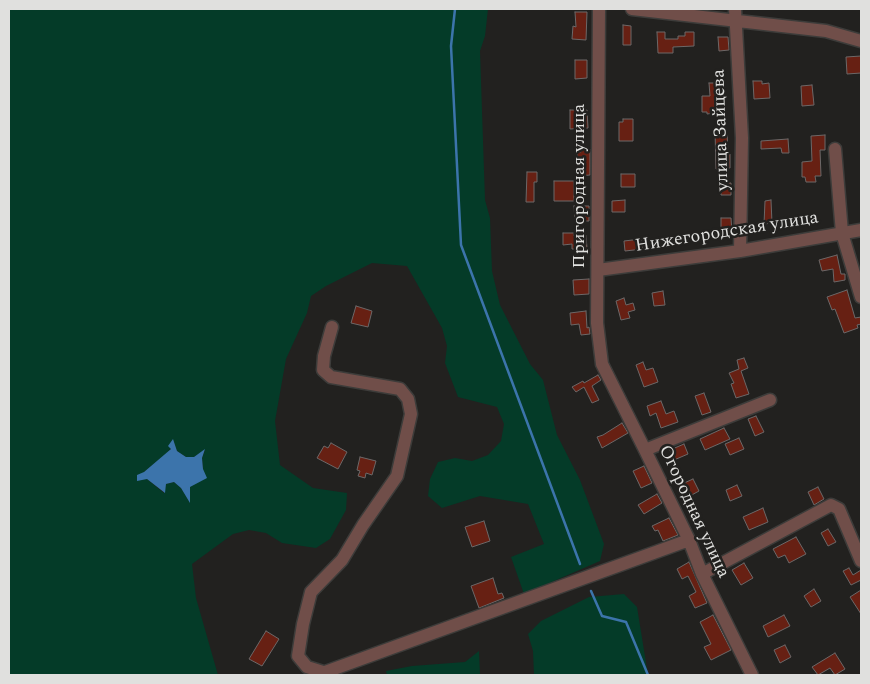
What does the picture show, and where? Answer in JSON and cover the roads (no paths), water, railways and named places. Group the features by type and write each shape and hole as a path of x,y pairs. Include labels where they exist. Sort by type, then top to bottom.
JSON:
{"street":[{"name":"Пригородная улица","path":"599,9 597,323 602,364"},
{"path":"632,9 735,15 826,31 861,41"},
{"name":"улица Зайцева","path":"735,15 742,138 740,251"},
{"path":"834,149 842,233 861,297"},
{"name":"Нижегородская улица","path":"598,270 740,251 861,230"},
{"path":"332,327 324,356 323,370 331,377 400,389 408,399 411,414 397,476 363,525 342,560 311,592 298,656 307,667 319,674 688,540"},
{"name":"Огородная улица","path":"602,364 752,675"},
{"path":"645,450 770,400"},
{"path":"702,574 831,505 839,509 861,560"}],"water":[{"path":"173,439 177,451 186,457 194,457 205,449 202,458 203,469 207,478 190,487 190,503 181,488 174,482 166,484 165,493 147,479 137,481 137,475 144,472 171,449 168,446"}],"waterway":[{"path":"455,9 451,46 461,245 580,564"},
{"path":"591,591 602,616 626,622 648,675"}]}
